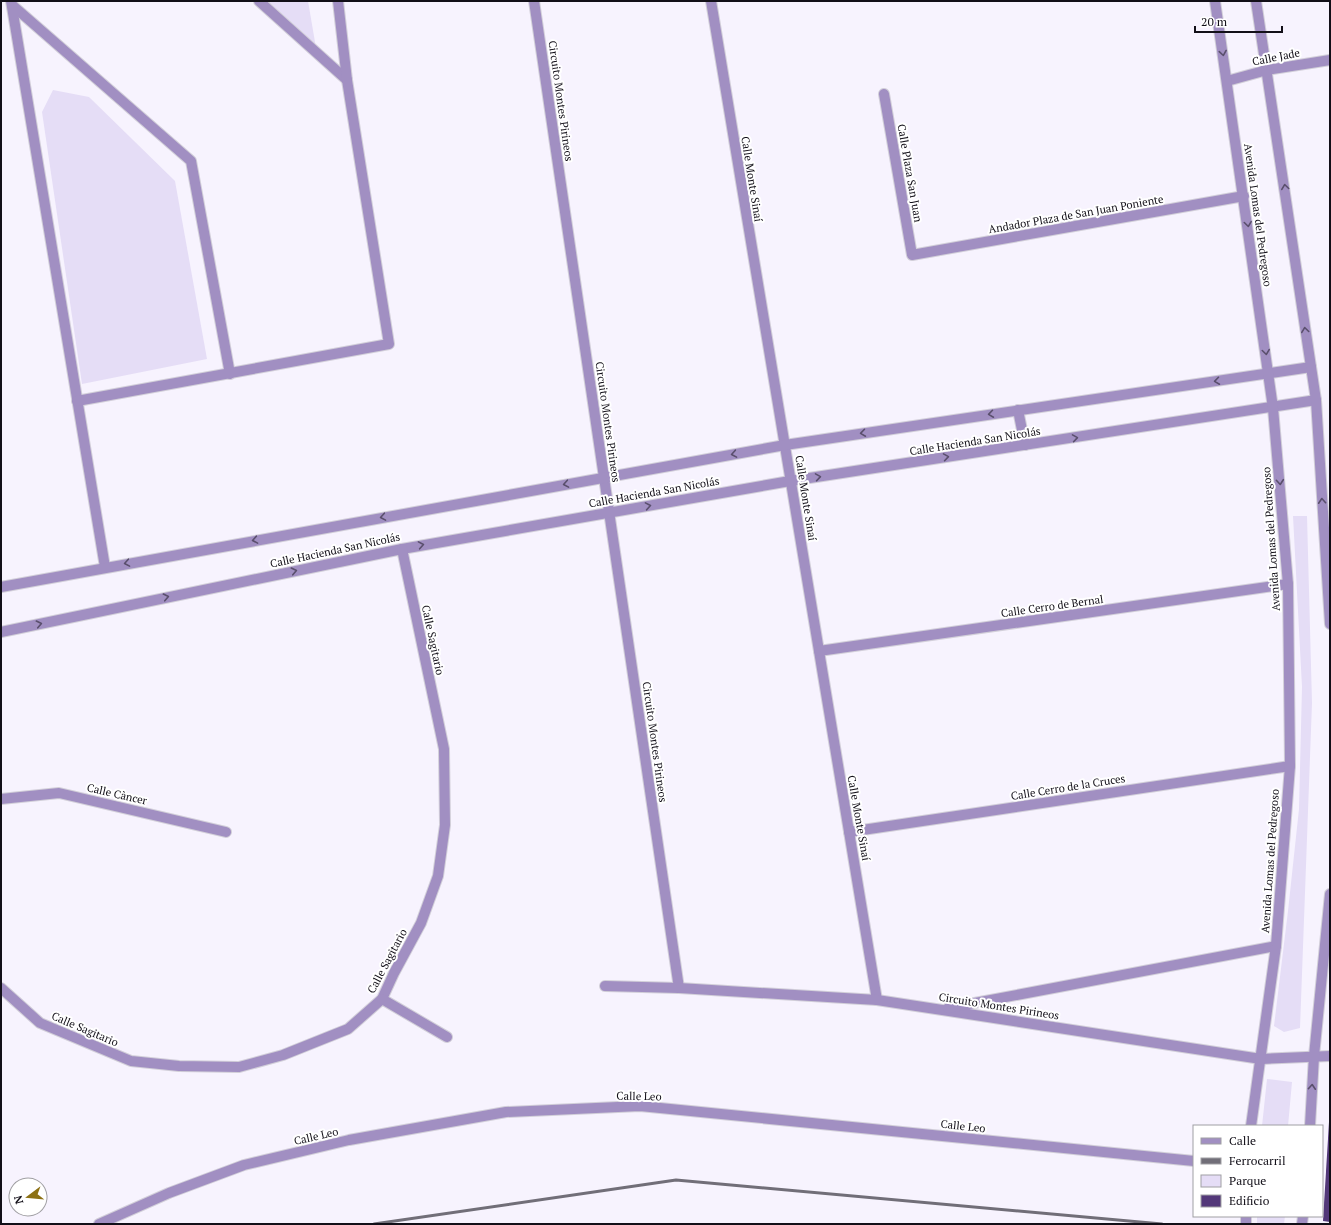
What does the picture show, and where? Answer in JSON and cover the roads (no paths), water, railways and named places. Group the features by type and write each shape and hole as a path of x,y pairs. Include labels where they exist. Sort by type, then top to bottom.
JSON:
{"street":[{"path":"259,1 347,80"},
{"path":"77,401 389,344 347,80 338,1"},
{"name":"Circuito Montes Pirineos","path":"535,1 679,988"},
{"name":"Calle Monte Sinaí","path":"711,1 877,1000"},
{"name":"Avenida Lomas del Pedregoso","path":"1215,1 1273,408 1288,584 1290,766 1276,946 1251,1125"},
{"path":"1256,1 1316,400 1330,624"},
{"path":"11,3 191,161 230,374"},
{"path":"11,3 105,567"},
{"name":"Calle Jade","path":"1227,81 1267,70 1330,60"},
{"name":"Calle Plaza San Juan","path":"884,94 912,255"},
{"name":"Andador Plaza de San Juan Poniente","path":"912,255 1244,196"},
{"name":"Calle Hacienda San Nicolás","path":"1,587 785,445 1311,367"},
{"name":"Calle Hacienda San Nicolás","path":"1,632 402,549 610,512 790,481 1273,408 1316,400"},
{"path":"1018,410 1024,446"},
{"name":"Calle Sagitario","path":"1,988 40,1023 131,1061 179,1066 239,1067 283,1055 348,1029 382,1000 394,973 421,923 438,876 445,825 444,749 402,549"},
{"name":"Calle Cerro de Bernal","path":"819,651 1288,584"},
{"name":"Calle Cerro de la Cruces","path":"849,832 1290,766"},
{"name":"Calle Càncer","path":"1,799 59,793 226,832"},
{"path":"1310,1125 1314,1056 1330,894"},
{"path":"940,1010 1276,946"},
{"name":"Circuito Montes Pirineos","path":"605,986 679,988 877,1000 1261,1059 1330,1056"},
{"path":"382,1000 447,1037"},
{"name":"Calle Leo","path":"99,1224 169,1193 244,1165 349,1140 506,1112 640,1106 1193,1161"}],"railway":[{"path":"374,1224 676,1180 1162,1224"}]}
